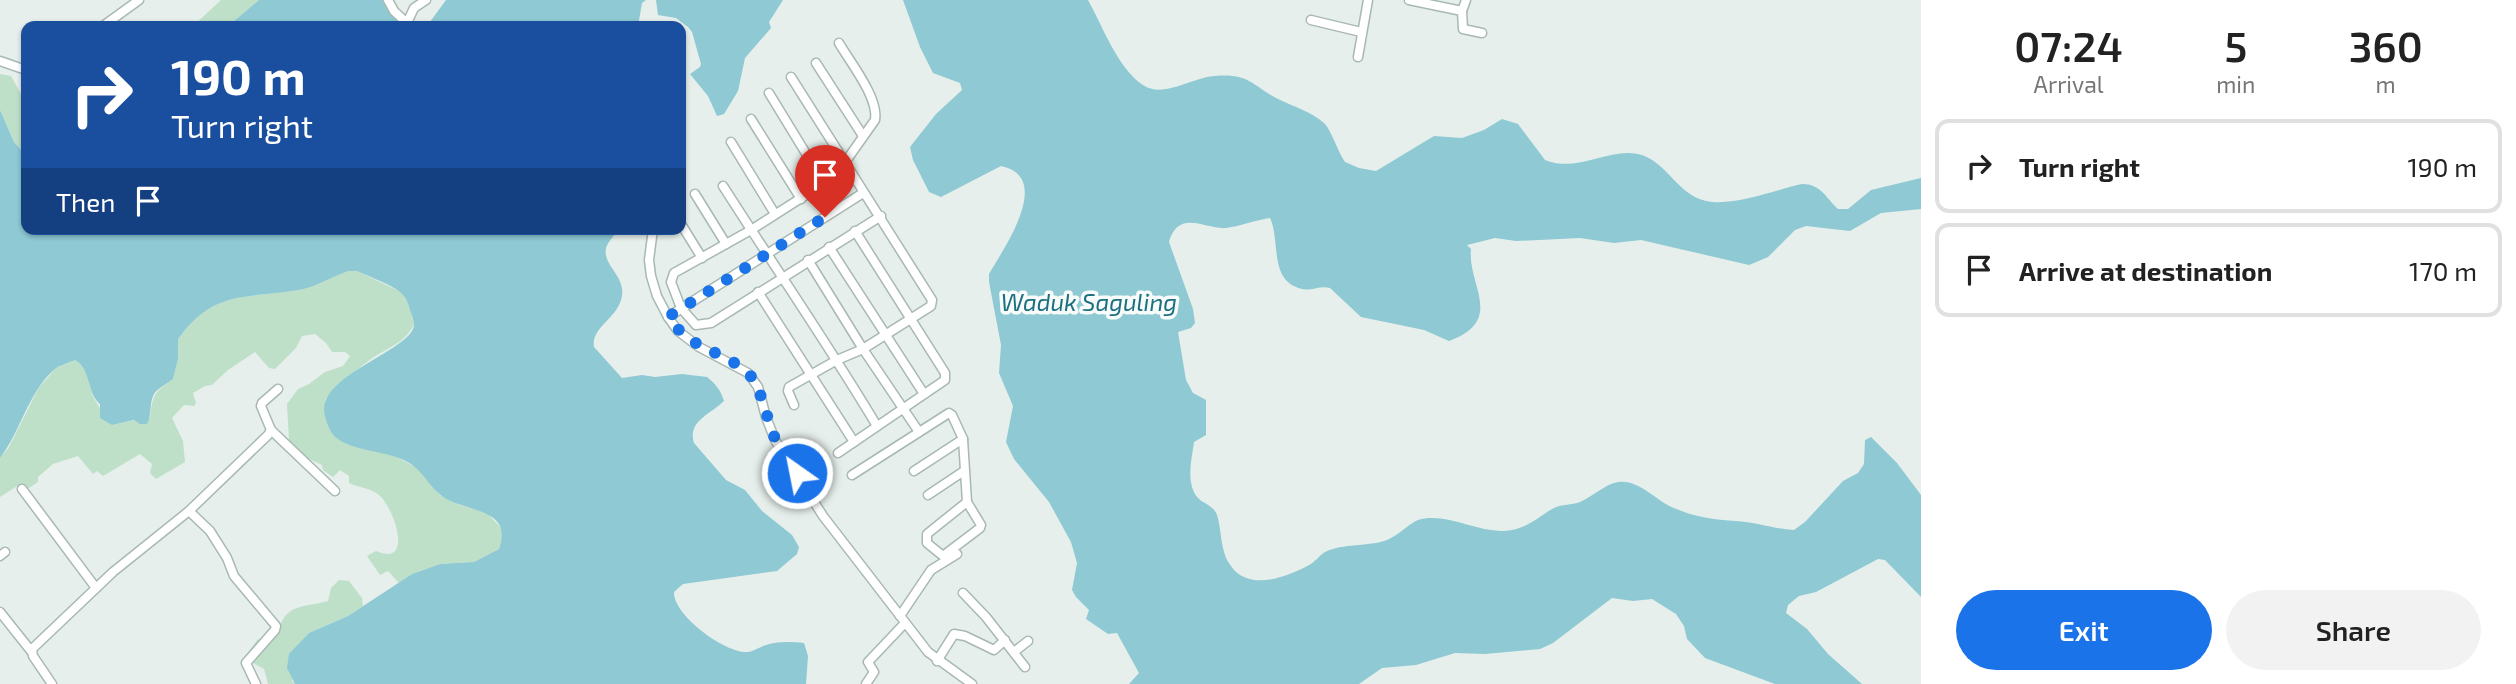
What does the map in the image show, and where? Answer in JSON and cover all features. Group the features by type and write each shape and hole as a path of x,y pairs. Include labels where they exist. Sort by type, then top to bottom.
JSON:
{"street":[{"path":"110,21 139,0"},
{"path":"388,0 394,11 405,21"},
{"path":"410,21 414,8 426,0"},
{"path":"1358,57 1368,0"},
{"path":"1409,0 1462,11"},
{"path":"1466,0 1462,11 1464,29 1482,33"},
{"path":"1311,20 1361,32"},
{"path":"839,43 870,94 876,113 875,120 847,165 824,183 751,230 674,273 671,282 681,308 696,325 711,323 881,216"},
{"path":"0,61 21,67"},
{"path":"816,63 863,136"},
{"path":"790,77 932,300 931,306 863,349 789,387 794,405"},
{"path":"769,93 824,183"},
{"path":"751,120 801,199"},
{"path":"731,142 775,214"},
{"path":"723,186 877,426"},
{"path":"668,317 863,193"},
{"path":"695,194 726,244"},
{"path":"838,453 945,380 945,373 855,231"},
{"path":"686,232 702,258"},
{"path":"652,235 649,260 651,276 657,296 668,317 678,331 699,346 737,365 754,380 766,416 783,453 824,516 937,661 972,684"},
{"path":"829,247 923,394"},
{"path":"808,260 919,432"},
{"path":"758,292 854,442"},
{"path":"278,389 261,406 271,430 335,491"},
{"path":"852,475 949,413 963,439 967,502 981,525 943,556 939,555 927,543 927,534 967,502"},
{"path":"31,651 96,588 189,511 271,430"},
{"path":"914,471 963,439"},
{"path":"928,495 964,471"},
{"path":"22,489 96,588"},
{"path":"189,511 204,523 227,558 234,576 276,626 246,663 256,684"},
{"path":"866,684 874,672 869,662 903,619 931,570 957,554"},
{"path":"963,593 1025,667"},
{"path":"0,612 31,651 52,684"},
{"path":"937,661 954,634 965,636 994,650 1005,640"},
{"path":"1014,652 1028,641"}],"green space":[{"path":"221,0 259,0 234,21 198,21"},
{"path":"0,74 11,76 21,94 21,150 14,142 0,110"},
{"path":"349,271 357,271 401,292 409,304 414,324 401,341 371,359 325,400 399,458 422,471 440,495 460,505 487,513 502,529 499,549 474,562 440,564 412,574 399,583 388,571 380,575 367,556 376,551 388,554 395,551 398,544 395,523 385,502 376,493 349,483 349,476 340,470 333,477 323,470 322,465 301,455 289,440 287,404 298,389 325,372 343,366 350,356 345,352 332,352 315,334 302,336 296,348 275,369 269,368 255,352 228,370 212,385 193,393 196,403 194,406 184,405 172,418 183,441 185,462 156,479 150,473 152,464 140,454 103,476 97,471 93,474 78,456 53,464 38,477 38,482 26,490 19,485 0,497 0,458 9,447 38,389 56,368 75,360 80,364 86,372 93,396 112,425 150,417 156,395 173,379 178,359 178,339 191,323 205,312 232,299 306,289"},
{"path":"339,580 349,581 362,598 363,606 348,616 309,633 292,681 295,684 268,684 264,669 244,658 258,639 262,641 280,627 287,614 299,607 328,601 331,588"}],"water":[{"path":"259,0 382,0 401,21 234,21"},
{"path":"446,0 646,0 642,3 639,21 431,21"},
{"path":"656,0 783,0 769,22 771,28 745,58 738,91 724,114 717,116 708,96 690,74 701,64 686,21 658,15"},
{"name":"Waduk Saguling","path":"903,0 1088,0 1118,58 1143,85 1160,90 1206,77 1236,76 1320,120 1328,128 1345,162 1376,171 1434,136 1462,138 1484,130 1502,119 1518,124 1545,160 1567,164 1619,154 1642,155 1661,167 1686,191 1706,201 1741,200 1802,184 1814,186 1838,209 1848,209 1871,190 1921,178 1921,209 1881,213 1850,231 1806,226 1795,230 1768,257 1749,265 1641,240 1614,243 1580,238 1516,241 1495,238 1467,245 1471,249 1480,312 1476,323 1449,341 1424,330 1361,317 1330,288 1302,289 1291,285 1280,269 1270,218 1226,228 1186,223 1179,226 1169,242 1193,309 1195,323 1191,328 1178,332 1186,380 1193,393 1206,400 1206,435 1194,442 1190,471 1192,486 1198,498 1217,515 1227,560 1239,574 1248,579 1268,580 1290,574 1311,564 1325,552 1387,540 1418,520 1441,519 1488,530 1512,530 1529,524 1554,508 1580,502 1618,482 1633,484 1667,505 1697,516 1794,530 1805,522 1843,481 1858,473 1864,464 1865,440 1871,437 1897,463 1921,495 1921,597 1885,560 1878,559 1816,592 1799,596 1788,605 1786,613 1807,629 1828,654 1862,684 1775,684 1705,658 1687,639 1684,626 1676,614 1652,599 1633,601 1612,598 1553,643 1540,649 1485,654 1455,653 1416,665 1382,668 1359,684 1129,684 1139,673 1117,633 1108,634 1086,619 1089,610 1072,590 1077,563 1071,542 1049,502 1014,459 1006,442 1013,406 999,373 1001,345 989,274 1005,248 1020,214 1024,184 1016,173 1001,166 941,197 929,192 913,160 910,147 936,114 962,90 960,83 933,73 920,47"},
{"path":"0,110 14,142 21,150 21,235 614,235 607,245 606,255 620,280 622,296 616,310 596,335 594,347 622,378 682,374 707,377 713,382 724,401 697,423 693,435 694,443 726,480 745,490 762,511 792,535 799,547 797,554 777,571 683,584 674,592 676,601 701,631 737,650 749,652 776,643 804,643 808,656 806,684 295,684 287,668 289,654 309,633 348,616 412,574 440,564 474,562 499,549 502,535 500,525 494,518 442,496 407,462 344,443 333,435 325,416 325,402 334,389 347,377 408,336 414,326 406,300 400,292 357,271 349,271 306,289 232,299 205,312 191,323 178,339 178,359 173,379 154,394 147,424 134,420 112,425 100,418 100,404 80,364 75,360 57,368 46,378 31,400 0,458"}],"route":[{"path":"797,473 775,440 758,387 748,373 699,346 678,331 668,317 825,217"}]}
